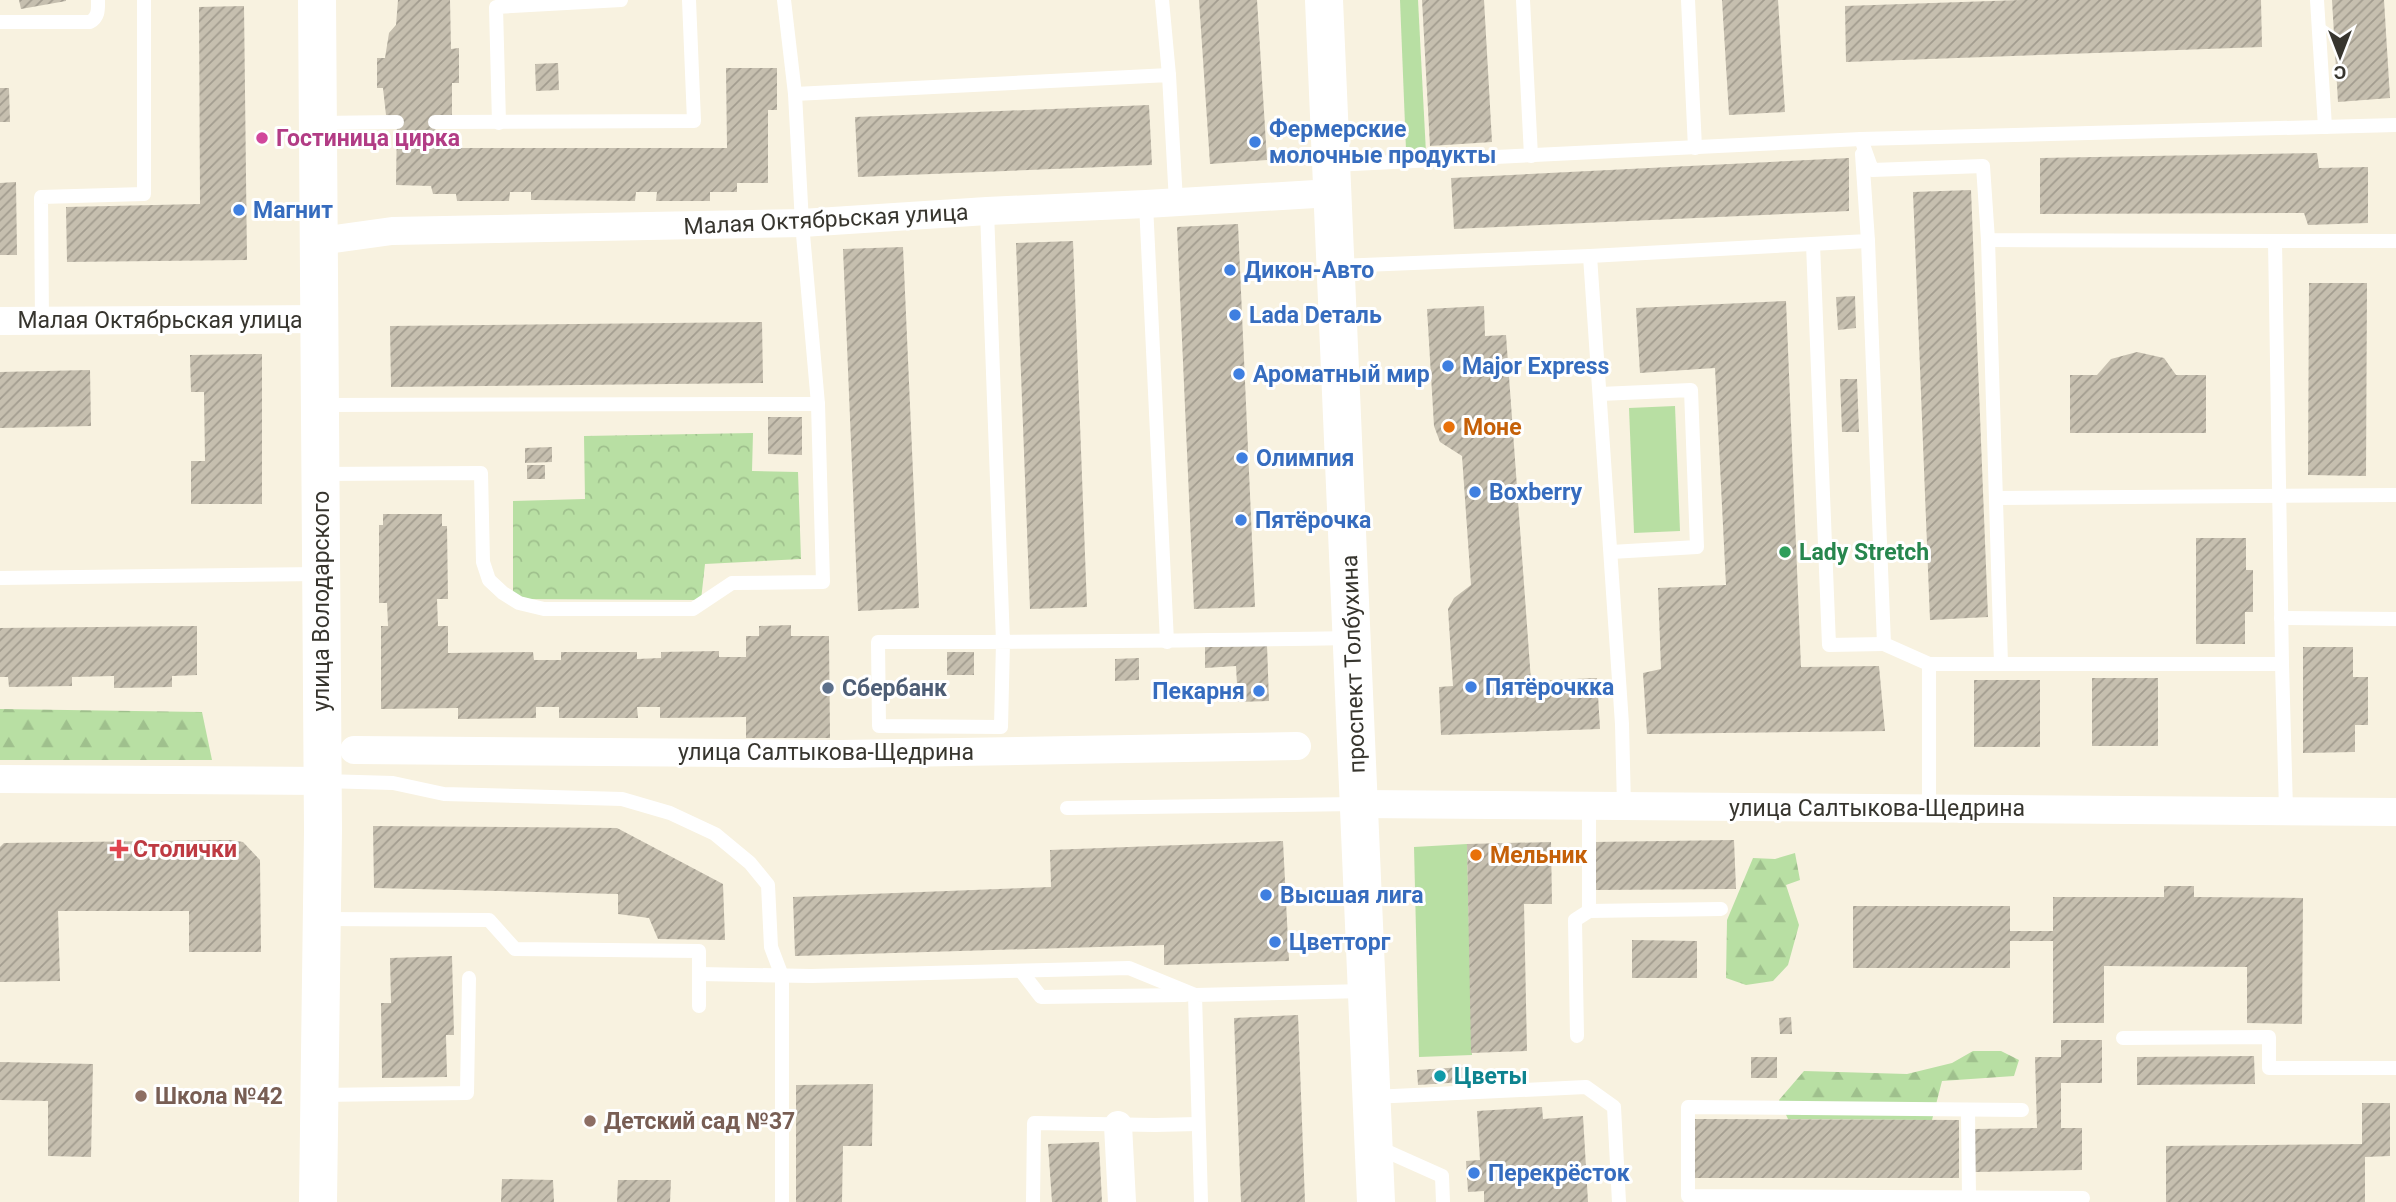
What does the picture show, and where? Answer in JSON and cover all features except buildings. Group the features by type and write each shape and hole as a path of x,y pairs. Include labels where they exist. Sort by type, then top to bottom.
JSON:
{"street":[{"name":"улица Володарского","path":"317,0 323,919 318,1202"},
{"name":"проспект Толбухина","path":"1324,0 1376,1202"},
{"name":"Малая Октябрьская улица","path":"320,241 392,231 802,223 1146,204 1332,179"},
{"name":"Малая Октябрьская улица","path":"0,321 320,319"},
{"name":"улица Салтыкова-Щедрина","path":"355,750 842,754 1297,746"},
{"path":"0,779 322,781"},
{"name":"улица Салтыкова-Щедрина","path":"1359,804 2396,812"},
{"path":"1118,1125 1122,1202"}],"lane":[{"path":"0,23 90,22 98,12 98,0"},
{"path":"42,321 41,197 144,194 144,0"},
{"path":"499,123 496,7 621,0"},
{"path":"436,122 694,121 689,0"},
{"path":"320,474 481,473 482,562 489,580 502,593 519,603 544,609 692,609 732,583 823,582 818,404 802,223 795,94 784,0"},
{"path":"1162,0 1176,202"},
{"path":"1523,0 1531,156"},
{"path":"1688,0 1695,148"},
{"path":"2317,0 2325,127"},
{"path":"795,94 1169,75"},
{"path":"319,123 397,122"},
{"path":"1332,179 1531,156 1861,139 2396,125"},
{"path":"1861,139 1872,170 1983,166 1988,240 2001,664"},
{"path":"1861,139 1868,241 1884,644"},
{"path":"1146,204 1167,642"},
{"path":"987,211 1003,642 1001,727 879,726 878,642 1003,642 1167,642 1352,638"},
{"path":"1988,240 2396,241"},
{"path":"1336,266 1868,241"},
{"path":"2275,241 2286,810"},
{"path":"1813,244 1829,645 1884,644 1929,664 2282,664"},
{"path":"1590,256 1622,724 1624,806"},
{"path":"1600,394 1691,390 1697,547 1611,552"},
{"path":"320,405 818,404"},
{"path":"1996,498 2396,495"},
{"path":"0,578 321,574"},
{"path":"2281,618 2396,619"},
{"path":"1929,664 1929,808"},
{"path":"322,781 393,783 444,794 622,799 670,813 715,834 750,863 768,885 771,947 782,976 782,1202"},
{"path":"1067,808 1359,804"},
{"path":"1588,806 1590,911"},
{"path":"1577,1036 1574,920 1590,911 1721,908"},
{"path":"323,919 489,920 515,949 699,951 699,1006"},
{"path":"699,974 782,976 1129,968 1195,995"},
{"path":"1021,971 1041,997 1366,991"},
{"path":"319,1096 467,1093 470,978"},
{"path":"1195,995 1201,1202"},
{"path":"2123,1038 2269,1037 2269,1068 2396,1068"},
{"path":"1371,1098 1586,1087 1614,1107 1619,1202"},
{"path":"2022,1110 1688,1107 1688,1196 2083,1198"},
{"path":"1968,1110 1969,1197"},
{"path":"1033,1202 1034,1123 1198,1124"},
{"path":"1373,1146 1442,1176 1443,1202"}],"green space":[{"path":"1400,0 1418,0 1426,153 1406,150"},
{"path":"1675,406 1680,531 1634,533 1629,408"},
{"path":"753,433 752,471 798,472 801,559 705,564 701,600 513,599 513,501 585,499 584,436"},
{"path":"0,709 202,712 212,760 0,760"},
{"path":"1467,844 1472,1055 1419,1057 1414,847"},
{"path":"1795,853 1800,880 1786,885 1799,925 1788,965 1773,981 1746,985 1726,978 1727,920 1753,858 1775,859"},
{"path":"1973,1051 2001,1051 2019,1060 2014,1076 1942,1081 1932,1120 1788,1119 1779,1100 1804,1071 1907,1074 1952,1063"}],"place":[{"name":"Гостиница цирка","path":"262,138"},
{"name":"Фермерские молочные продукты","path":"1255,142"},
{"name":"Магнит","path":"239,210"},
{"name":"Дикон-Авто","path":"1230,270"},
{"name":"Lada Dеталь","path":"1235,315"},
{"name":"Major Express","path":"1448,366"},
{"name":"Ароматный мир","path":"1239,374"},
{"name":"Моне","path":"1449,427"},
{"name":"Олимпия","path":"1242,458"},
{"name":"Boxberry","path":"1475,492"},
{"name":"Пятёрочка","path":"1241,520"},
{"name":"Lady Stretch","path":"1785,552"},
{"name":"Пятёрочкка","path":"1471,687"},
{"name":"Сбербанк","path":"828,688"},
{"name":"Пекарня","path":"1259,691"},
{"name":"Столички","path":"119,849"},
{"name":"Мельник","path":"1476,855"},
{"name":"Высшая лига","path":"1266,895"},
{"name":"Цветторг","path":"1275,942"},
{"name":"Цветы","path":"1440,1076"},
{"name":"Школа №42","path":"141,1096"},
{"name":"Детский сад №37","path":"590,1121"},
{"name":"Перекрёсток","path":"1474,1173"}]}
